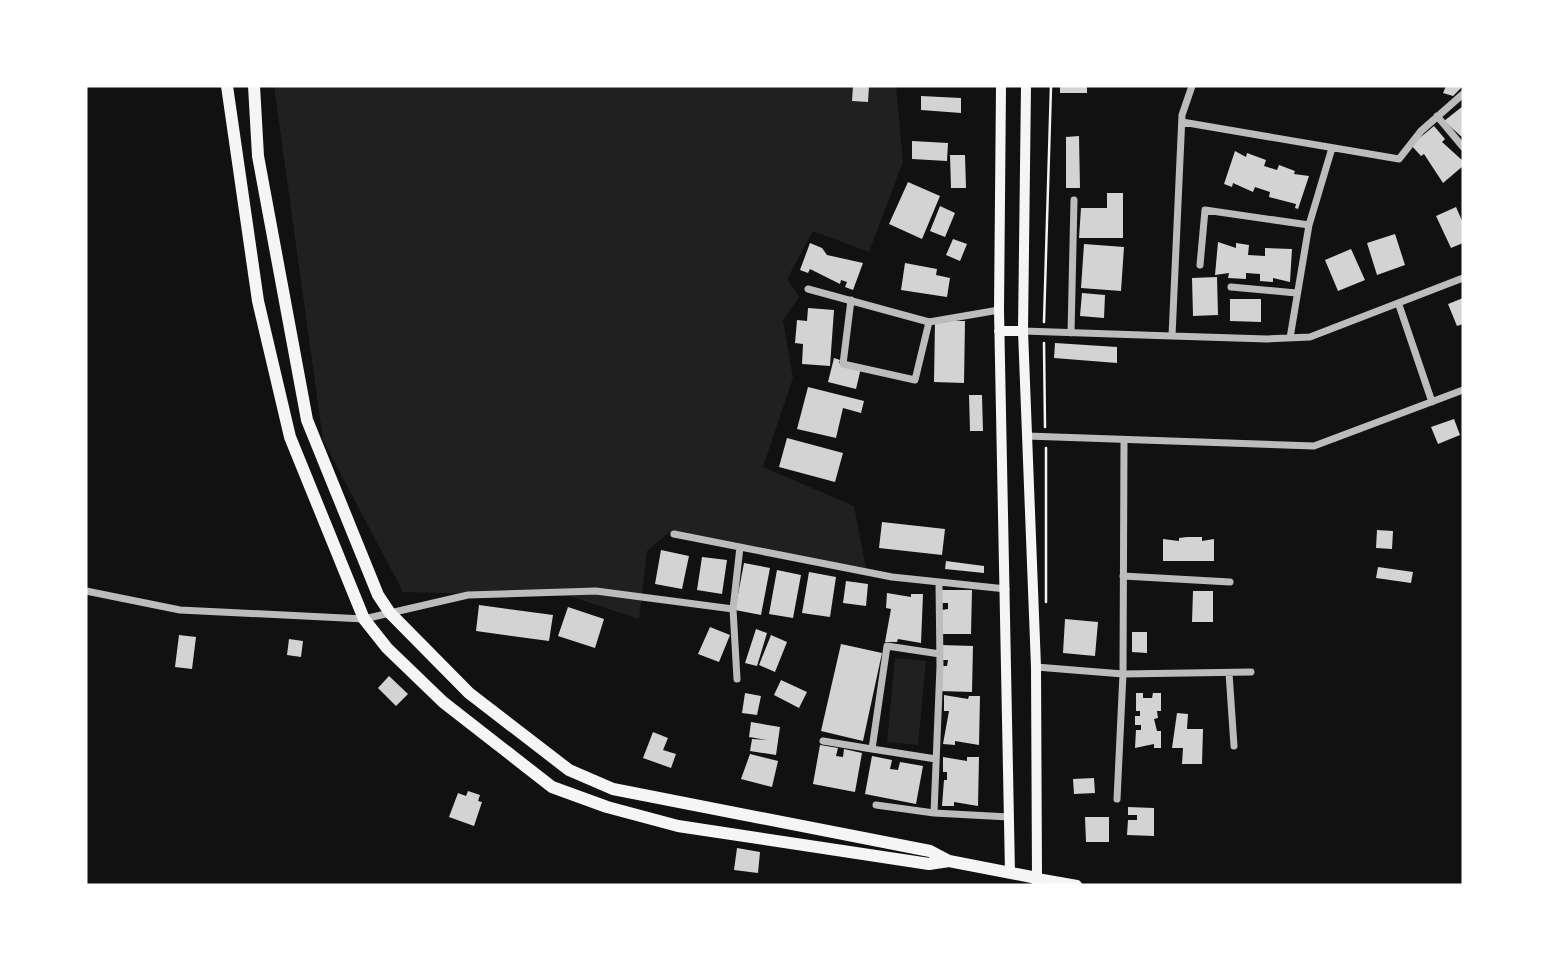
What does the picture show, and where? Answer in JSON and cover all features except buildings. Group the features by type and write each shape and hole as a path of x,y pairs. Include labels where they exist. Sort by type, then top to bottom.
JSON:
{"highway":[{"path":"227,86 258,301 290,437 364,619 387,648 443,702 552,787 607,807 678,826 929,864 949,861"},
{"path":"254,86 258,156 307,420 378,596 390,613 469,693 569,770 613,789 930,851 949,861 1010,879 1037,882"}],"main road":[{"path":"1001,86 999,331 1010,879"},
{"path":"1026,86 1023,331 1036,667 1037,882 1077,885"},
{"path":"999,331 1023,331"}],"street":[{"path":"1172,336 1182,122 1192,86"},
{"path":"1182,122 1399,159 1437,116 1463,94"},
{"path":"1437,116 1463,146"},
{"path":"1290,338 1309,225 1332,148"},
{"path":"1072,333 1074,200"},
{"path":"1200,265 1205,210 1309,225"},
{"path":"1023,331 1310,337 1399,305 1463,278"},
{"path":"1231,287 1296,293"},
{"path":"808,289 929,322 999,310"},
{"path":"852,300 843,364 915,380 929,322"},
{"path":"1399,305 1433,402"},
{"path":"1027,436 1314,446 1463,390"},
{"path":"1117,799 1123,674 1124,441"},
{"path":"674,534 892,577 1006,589"},
{"path":"737,679 733,609 740,547"},
{"path":"1123,576 1230,582"},
{"path":"934,813 940,654 939,582"},
{"path":"86,591 180,610 364,619 468,595 596,591 733,609"},
{"path":"872,749 887,646 940,654"},
{"path":"1036,667 1123,674 1251,672"},
{"path":"1229,673 1234,746"},
{"path":"824,741 936,759"},
{"path":"876,805 934,813 1009,817"}],"path":[{"path":"1046,602 1044,332 1051,86"}],"shaded area":[{"path":"274,86 896,86 903,162 869,252 813,231 787,279 799,297 783,320 793,378 763,467 854,506 866,568 668,533 647,551 639,619 570,596 403,592 323,440"},
{"path":"895,658 926,661 918,745 887,742"}]}
